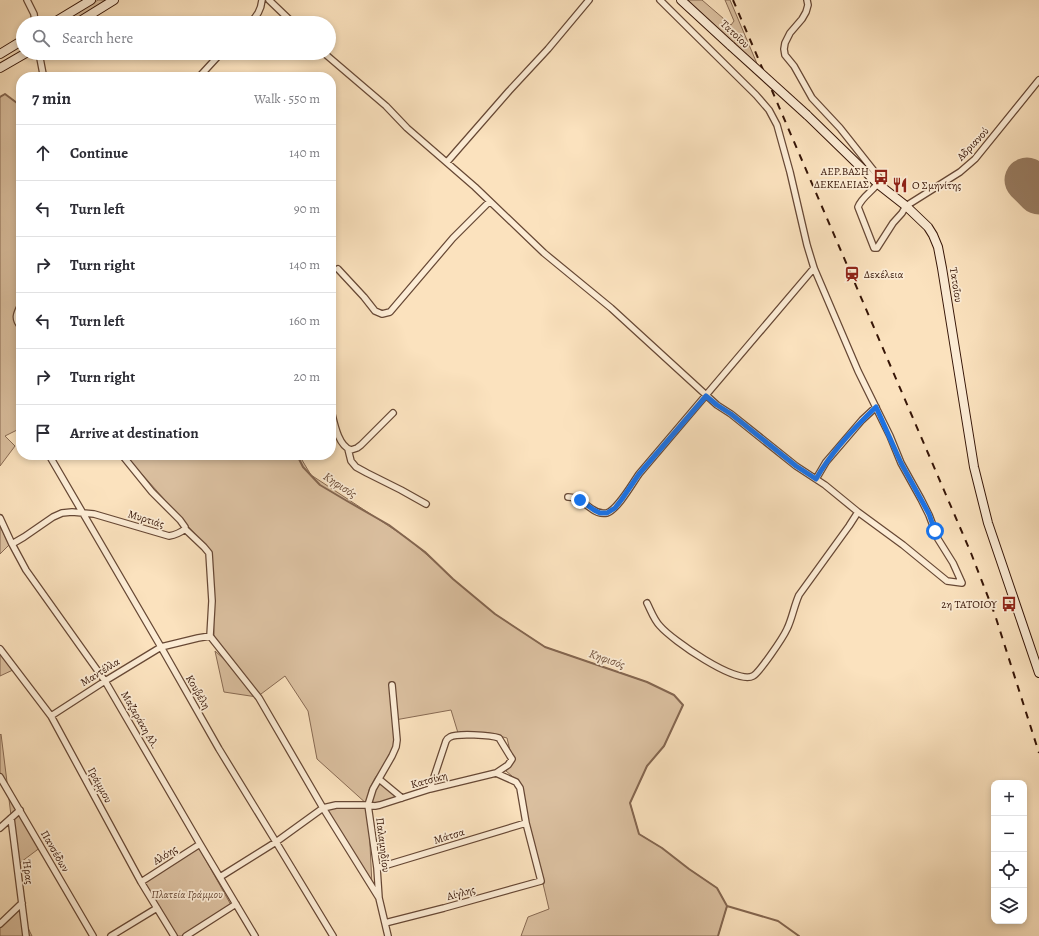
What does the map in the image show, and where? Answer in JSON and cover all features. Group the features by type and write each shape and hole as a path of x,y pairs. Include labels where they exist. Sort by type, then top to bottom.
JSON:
{"street":[{"path":"27,0 34,16"},
{"path":"64,16 90,0"},
{"path":"88,16 114,0"},
{"path":"256,16 260,11 262,0"},
{"path":"269,0 286,16"},
{"path":"447,162 548,49 589,0"},
{"path":"332,60 386,106 544,253 610,308 706,396 796,466 816,479 903,545 947,581 962,583 953,563 938,539 926,509 901,463 858,371 814,268 807,245 790,172 774,119 769,110 756,94 660,0"},
{"name":"Τατοΐου","path":"681,0 807,115 878,184 906,206 928,227 933,235 938,247 974,467 988,522 1039,673"},
{"path":"807,0 808,5 806,12 790,33 785,44 785,55 794,66 812,98 840,128 880,180 858,207 874,248 877,248 906,206"},
{"path":"0,54 16,44"},
{"path":"0,68 16,59"},
{"path":"40,60 43,72"},
{"path":"204,72 215,60"},
{"name":"Αδριανού","path":"906,206 960,172 975,159 1039,80"},
{"path":"338,269 375,311 382,314 390,312 454,238 489,202"},
{"path":"568,497 574,497 580,500 600,513 607,513 615,508 639,474 814,268"},
{"path":"816,479 826,462 862,420 876,407"},
{"path":"348,450 357,448 393,413"},
{"path":"336,425 342,443 348,450 351,461 356,467 426,504"},
{"name":"Κουβέλη","path":"52,460 219,749 332,936"},
{"name":"Μυρτιάς","path":"12,544 47,520 66,512 94,514 169,536 176,535 185,529 180,520 152,492 126,460"},
{"path":"646,603 660,626 692,652 720,668 747,678 752,677 761,668 787,629 799,595 858,512"},
{"name":"Μαζαράκη Αλ.","path":"0,518 26,570 105,680 255,936"},
{"path":"185,529 208,550 209,553 212,601 210,636 255,692 323,808 379,898"},
{"name":"Μαντέλλα","path":"51,716 105,680 161,647 210,636"},
{"name":"Γράμμου","path":"0,649 51,716 141,882 174,936"},
{"path":"368,805 373,789 396,747 392,685"},
{"path":"430,789 446,741 452,736 472,735 499,738 512,759 508,765 496,773"},
{"path":"496,773 518,784 526,823"},
{"name":"Κατσίκη","path":"368,805 380,805 430,789 496,773"},
{"name":"Πανσέδων","path":"0,777 93,936"},
{"path":"379,779 402,798"},
{"name":"Παλαμηδίου","path":"220,877 276,842 323,808 336,805 368,805 377,868 379,898 388,936"},
{"path":"0,828 20,810"},
{"name":"Ήρας","path":"11,818 22,903 28,936"},
{"name":"Μάτσα","path":"377,868 526,823"},
{"name":"Αίγλης","path":"385,923 542,881 526,823"},
{"name":"Αλόης","path":"141,882 200,844"},
{"path":"0,924 22,903"},
{"path":"186,936 236,904"},
{"path":"111,936 157,908"}],"green space":[{"path":"98,0 106,0 81,16 73,16"},
{"path":"686,0 702,0 731,25 734,21 725,0 730,0 758,66"},
{"path":"5,94 16,102 16,430 5,436 15,446 0,466 0,97"},
{"path":"129,460 302,460 311,475 407,538 495,614 545,647 647,682 674,695 683,705 664,746 647,766 630,803 639,834 662,848 717,888 727,906 718,936 521,936 528,917 549,909 519,782 506,771 512,759 507,738 488,733 458,733 451,710 395,720 396,740 392,755 375,778 369,790 368,804 380,781 400,798 368,805 317,759 308,711 285,676 257,697 224,692 215,651 235,669 214,637 212,553"},
{"path":"0,526 9,545 0,554"},
{"path":"0,649 15,669 0,676"},
{"path":"1,734 8,790 41,847 17,865 8,791 0,778"},
{"path":"368,805 372,885 323,808"},
{"name":"Πλατεία Γράμμου","path":"199,848 231,905 186,936 174,936 141,882"},
{"path":"18,908 32,936 0,936 0,924"}],"waterway":[{"name":"Κηφισός","path":"0,97 5,94 16,102"},
{"name":"Κηφισός","path":"300,460 303,467 320,485 389,525 425,552 453,579 495,614 545,647 647,682 674,695 683,705 664,746 647,766 630,803 639,834 662,848 717,888 727,906 718,936"},
{"path":"727,906 778,921 799,936"}],"runway":[{"path":"1027,180 1039,192"}],"railway":[{"path":"733,0 971,553 995,615 1039,753"}],"place":[{"name":"ΑΕΡ.ΒΑΣΗ ΔΕΚΕΛΕΙΑΣ","path":"881,177"},
{"name":"Ο Σμηνίτης","path":"900,185"},
{"name":"Δεκέλεια","path":"852,274"},
{"name":"2η ΤΑΤΟΙΟΥ","path":"1009,604"}],"route":[{"path":"580,500 600,513 607,513 615,508 639,474 706,396 796,466 816,479 826,462 862,420 876,407 901,463 929,514 935,531"}]}
